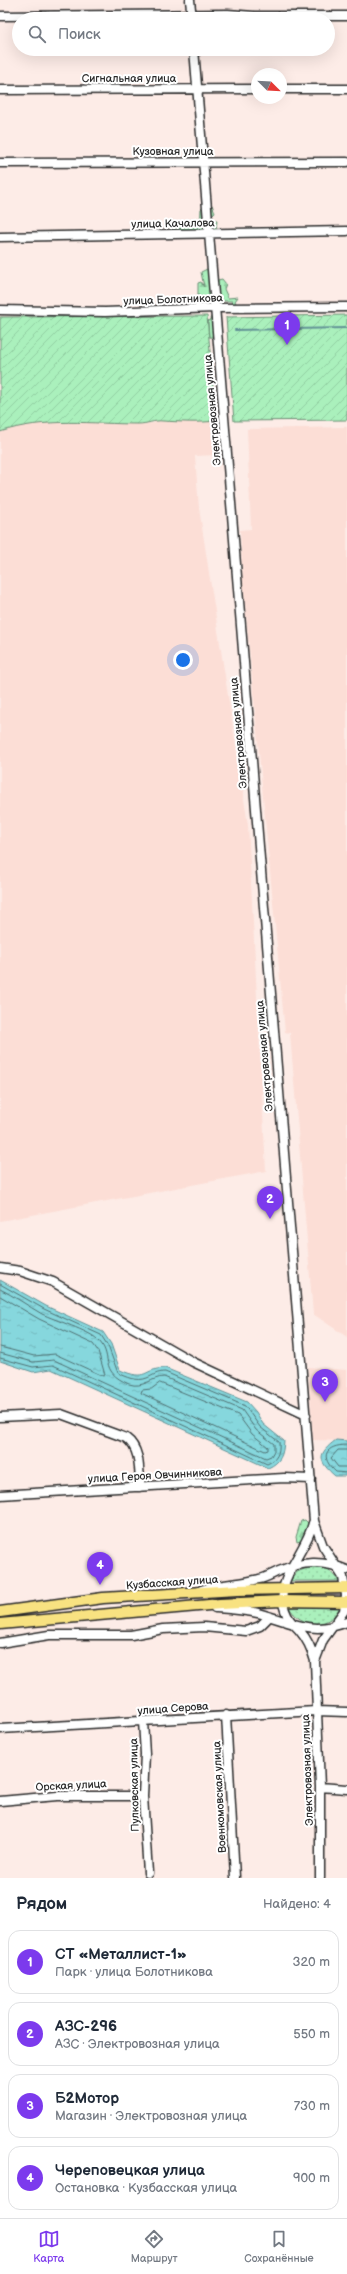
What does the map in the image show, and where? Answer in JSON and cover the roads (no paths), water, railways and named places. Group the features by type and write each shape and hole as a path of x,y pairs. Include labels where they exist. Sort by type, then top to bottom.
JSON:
{"main road":[{"name":"Кузбасская улица","path":"0,1612 103,1598 282,1588 346,1588"},
{"path":"0,1624 190,1606 281,1601 347,1602"}],"street":[{"path":"190,0 191,12"},
{"path":"0,16 12,16"},
{"path":"335,16 347,16"},
{"name":"Электровозная улица","path":"195,56 290,1246 306,1415 314,1521"},
{"path":"287,89 347,88"},
{"name":"Сигнальная улица","path":"0,90 251,89"},
{"name":"Кузовная улица","path":"0,163 347,162"},
{"name":"улица Качалова","path":"0,236 347,231"},
{"name":"улица Болотникова","path":"0,310 105,312 215,308 347,307"},
{"path":"0,1268 20,1271 53,1282 193,1362 306,1415"},
{"path":"0,1417 61,1414 126,1438 132,1442 138,1455 140,1486"},
{"name":"улица Героя Овчинникова","path":"0,1495 284,1478 311,1480"},
{"path":"314,1521 311,1533 282,1588 281,1601 287,1617 308,1641 315,1661"},
{"path":"314,1521 323,1546 343,1577 346,1588 347,1602 340,1619 323,1640 315,1661"},
{"path":"191,1593 215,1585 236,1584 263,1578 294,1565 311,1562 336,1566 347,1570"},
{"path":"190,1606 233,1609 315,1629 347,1622"},
{"path":"0,1643 49,1636 131,1636 162,1629 204,1627 246,1631 260,1626 269,1617"},
{"name":"Электровозная улица","path":"315,1661 320,1787 320,1878"},
{"name":"улица Серова","path":"0,1729 226,1715 316,1711 347,1712"},
{"name":"Военкомовская улица","path":"226,1715 235,1877"},
{"name":"Пулковская улица","path":"143,1721 145,1754 143,1796 148,1873"},
{"path":"320,1787 347,1789"},
{"name":"Орская улица","path":"0,1800 57,1796 143,1796"}],"water":[{"path":"0,1280 46,1306 103,1332 111,1344 120,1370 140,1375 152,1370 165,1368 247,1402 256,1412 263,1424 284,1441 283,1450 279,1461 268,1468 51,1369 33,1372 0,1361"},
{"path":"336,1440 347,1441 347,1476 335,1476 329,1471 323,1462 322,1458 325,1449"}],"waterway":[{"path":"235,330 347,328"}],"place":[{"name":"СТ «Металлист-1»","path":"287,345"},
{"name":"АЗС-296","path":"270,1219"},
{"name":"Б2Мотор","path":"325,1402"},
{"name":"Череповецкая улица","path":"100,1585"}]}
